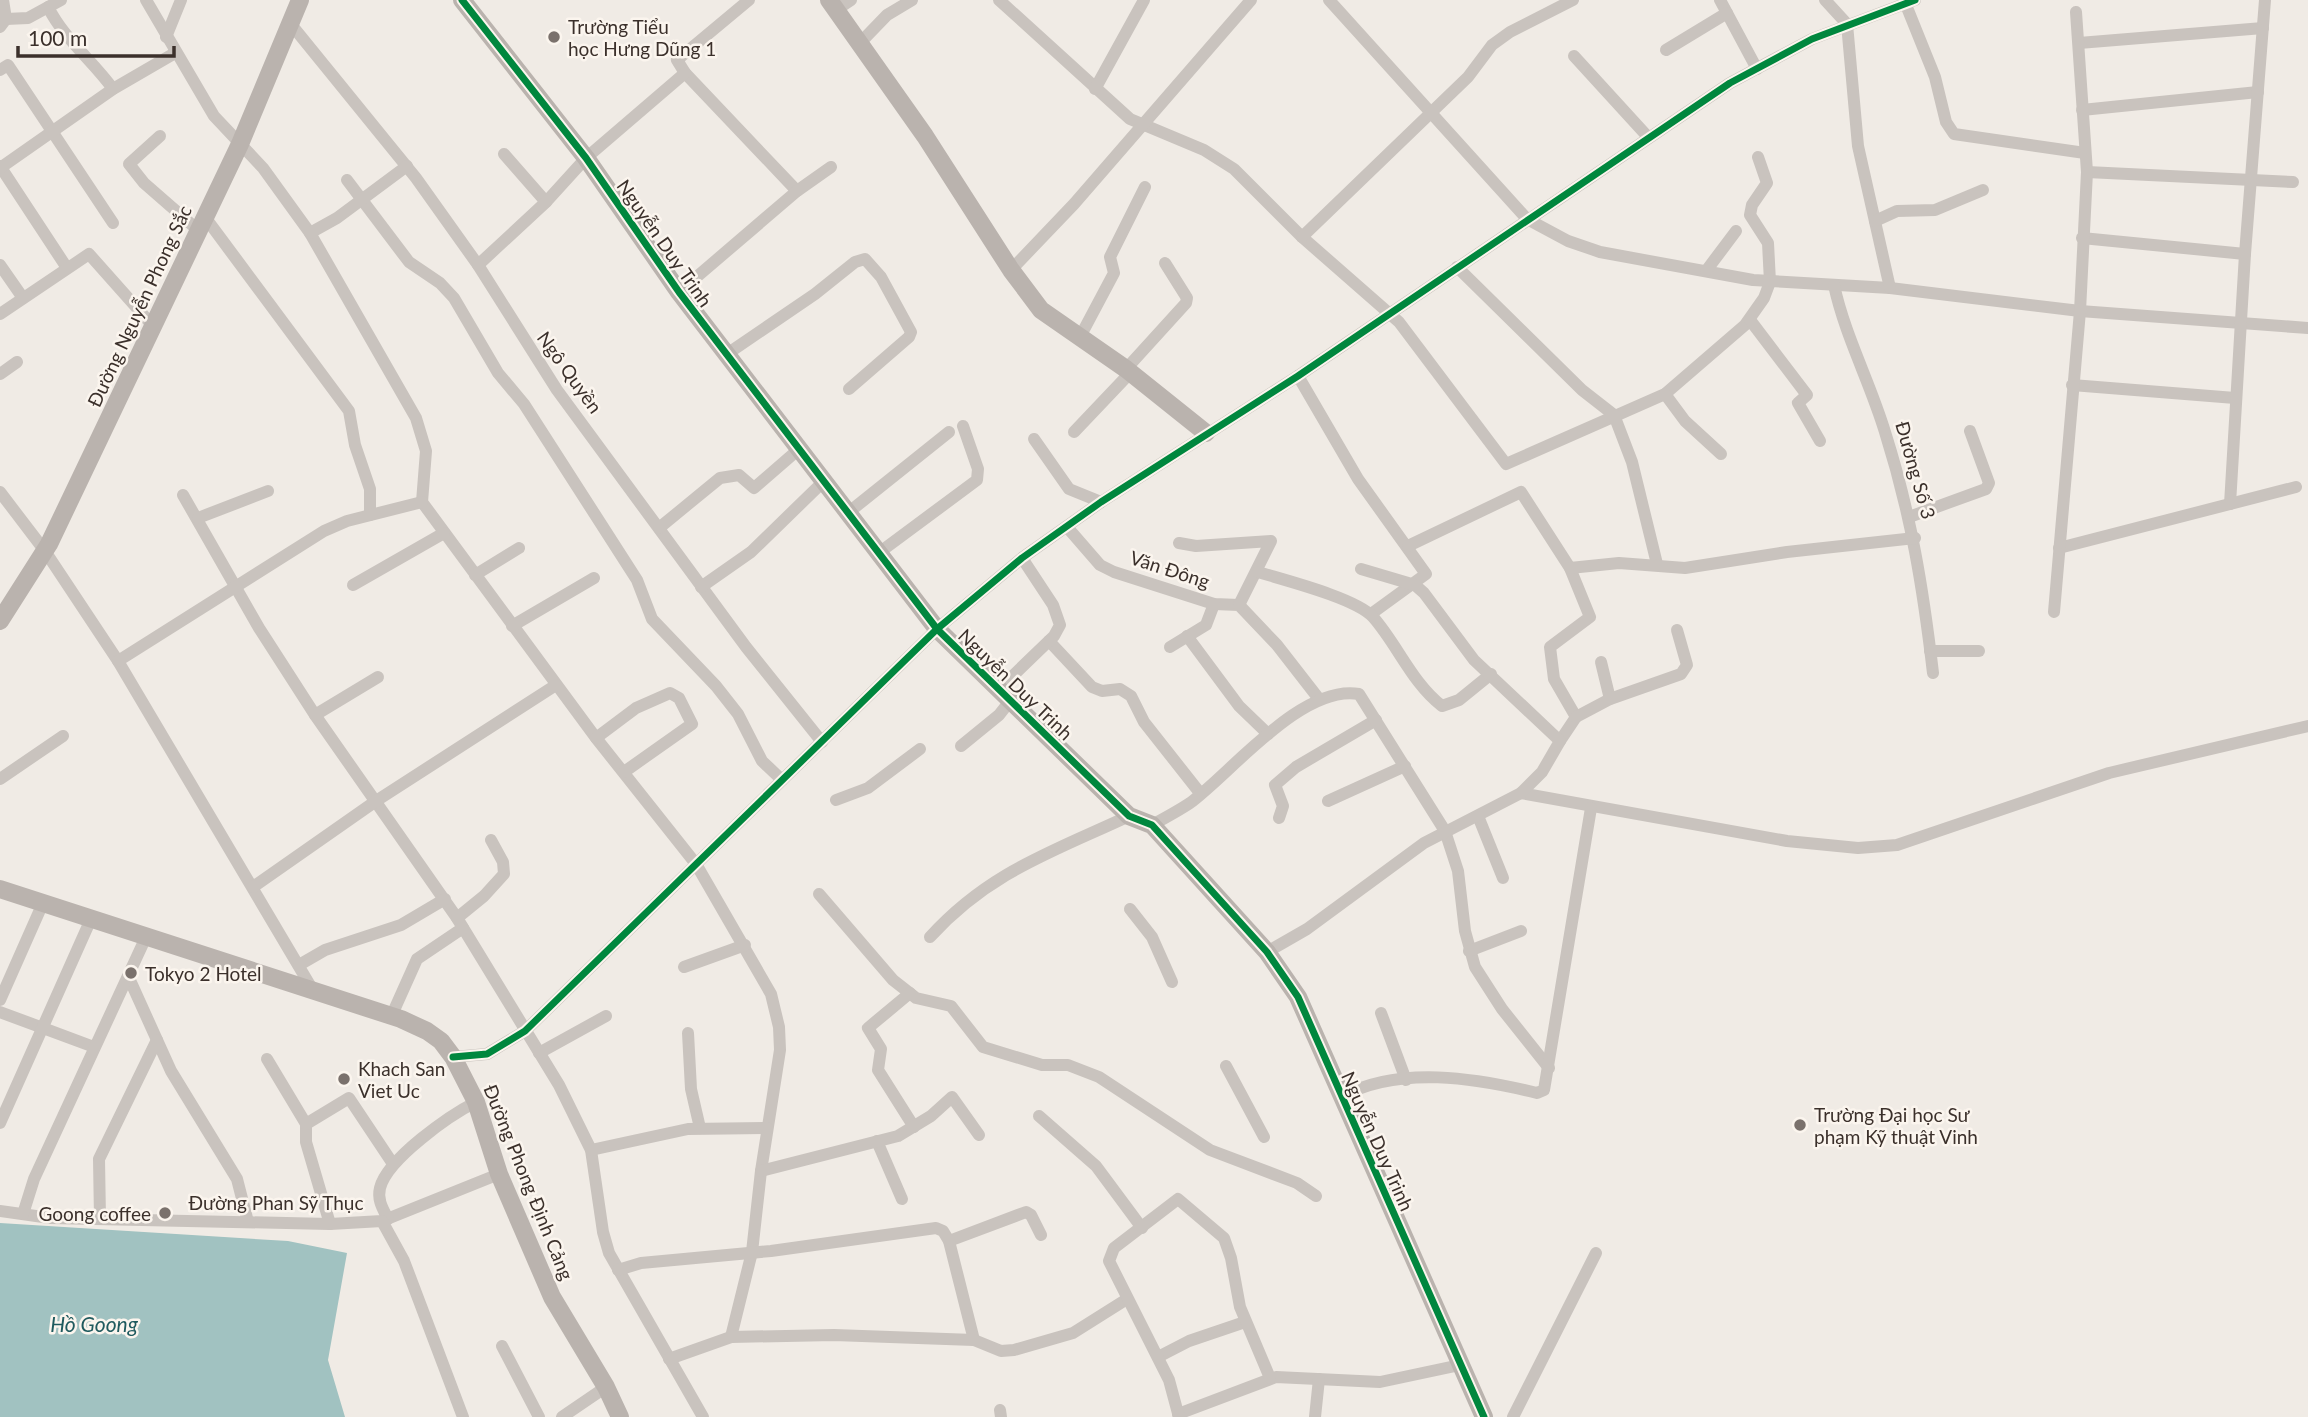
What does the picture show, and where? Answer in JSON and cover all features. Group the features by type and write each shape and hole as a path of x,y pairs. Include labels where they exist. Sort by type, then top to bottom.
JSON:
{"street":[{"path":"3,0 3,23 28,18 61,0"},
{"path":"146,0 214,116 263,168 310,233 416,418 426,451 422,502 596,738 696,864 771,994 779,1027 780,1050 761,1171 752,1252 731,1337"},
{"path":"166,37 181,0"},
{"name":"Đường Nguyễn Phong Sắc","path":"0,621 45,551 240,144 300,0"},
{"name":"Nguyễn Duy Trinh","path":"462,0 586,158 679,292 937,629 1129,816 1152,825 1267,952 1298,997 1484,1417"},
{"path":"749,0 677,60 685,74 797,191"},
{"path":"859,44 887,15 912,0"},
{"path":"999,0 1130,119 1204,150 1227,163 1302,237 1399,322 1506,464 1665,394 1750,320 1770,282 1768,243 1750,215 1752,205 1768,183 1758,157"},
{"path":"1095,89 1144,0"},
{"path":"1011,270 1143,126 1251,0"},
{"path":"1329,0 1527,219 1568,241 1600,251 1770,282 1890,288 2080,311 2308,328"},
{"path":"1302,237 1468,77 1483,55 1500,38 1573,0"},
{"path":"1720,0 1757,69"},
{"path":"1825,0 1847,24 1858,146 1890,288"},
{"path":"2230,504 2245,254 2265,0"},
{"path":"453,1057 487,1054 525,1031 937,629 1022,558 1101,502 1298,376 1730,83 1847,24 1908,1 1935,77 1945,122 1954,134 2085,153"},
{"path":"839,3 859,44 938,155 1011,270 1041,310 1128,371 1206,433"},
{"path":"48,7 68,39 92,60 113,89"},
{"path":"2054,612 2080,311 2087,172 2076,12"},
{"path":"1666,50 1727,13"},
{"name":"Ngô Quyền","path":"290,23 407,166 478,265 534,356 701,587 822,741"},
{"path":"2079,43 2263,28"},
{"path":"67,268 0,167 52,134 113,89 175,53"},
{"path":"1574,56 1648,137"},
{"path":"0,70 8,65 113,223"},
{"path":"478,265 546,202 586,158 685,74"},
{"path":"2082,110 2258,92"},
{"path":"160,136 129,164 144,183 202,224 349,411 355,444 370,489 370,515"},
{"path":"504,155 546,202"},
{"path":"310,233 362,201 407,166"},
{"path":"679,292 797,191 831,167"},
{"path":"2087,172 2293,181"},
{"path":"347,180 409,262 440,283 454,298 498,373 524,404 637,580 652,618 716,686 738,714 762,761 782,780"},
{"path":"1080,337 1115,272 1110,257 1144,187"},
{"path":"1875,220 1897,211 1935,210 1983,190"},
{"path":"1706,271 1737,231"},
{"path":"2082,238 2245,254"},
{"path":"0,314 89,254 153,326"},
{"path":"727,354 815,294 855,262 865,259 881,277 911,332 909,337 849,389"},
{"path":"1074,432 1186,303 1187,298 1165,263"},
{"path":"0,265 23,298"},
{"path":"1457,267 1582,390 1614,415 1632,463 1657,565"},
{"name":"Đường Số 3","path":"1833,285 1842,320 1885,432 1915,538 1933,673"},
{"path":"1750,320 1807,395 1798,403 1820,442"},
{"path":"0,373 17,362"},
{"path":"1298,376 1358,479 1426,575 1371,614"},
{"path":"2073,385 2235,398"},
{"path":"1665,394 1685,421 1721,454"},
{"path":"880,552 977,480 978,469 963,426"},
{"path":"1909,517 1986,489 1989,483 1970,431"},
{"path":"849,512 949,432"},
{"path":"1034,439 1069,489 1101,502"},
{"path":"659,528 720,478 739,474 754,488 799,449"},
{"path":"701,587 751,552 824,481"},
{"path":"2059,548 2296,486"},
{"path":"198,518 268,491"},
{"path":"0,492 45,551 118,661 314,993"},
{"path":"1408,546 1521,492 1570,568 1590,617 1550,648 1554,679 1576,717"},
{"path":"183,495 235,589 315,715 445,899 572,1109 591,1150 603,1232 618,1270 703,1417"},
{"path":"118,661 324,531 370,515 422,502"},
{"name":"Văn Đông","path":"1067,527 1100,565 1214,604 1240,605"},
{"path":"353,585 444,533"},
{"path":"1570,568 1619,563 1685,568 1787,552 1915,538"},
{"path":"1179,543 1196,546 1271,541 1240,605 1277,645 1319,699"},
{"path":"475,575 519,548"},
{"path":"961,746 999,715 1004,695 1060,625 1060,618 1022,558"},
{"path":"1361,569 1415,585 1431,602 1462,646 1560,741"},
{"path":"1258,572 1339,599 1371,614 1422,685 1442,706 1459,700 1491,674"},
{"path":"512,626 594,578"},
{"path":"1170,647 1206,625 1214,604"},
{"path":"1267,952 1307,929 1424,842 1521,793 1542,772 1576,717 1610,699 1681,674 1687,666 1677,630"},
{"path":"1187,636 1239,706 1268,734"},
{"path":"1049,641 1092,687 1102,691 1120,689 1130,696 1143,722 1200,793"},
{"path":"1930,651 1979,651"},
{"path":"1601,662 1610,699"},
{"path":"315,715 378,677"},
{"path":"253,887 376,801 556,685"},
{"path":"1152,825 1200,793 1268,734 1319,699 1349,692 1359,694 1445,831 1458,872 1469,951 1481,980 1549,1068"},
{"path":"596,738 636,708 674,693 692,724 624,772"},
{"path":"1279,818 1283,806 1275,785 1296,767 1376,720"},
{"path":"1521,793 1591,808 1787,841 1858,848 1896,845 2109,773 2308,726"},
{"path":"0,779 63,736"},
{"path":"836,800 867,788 920,749"},
{"path":"1328,801 1405,766"},
{"path":"1341,1097 1368,1085 1406,1080 1455,1079 1537,1093 1544,1090 1591,808"},
{"path":"930,937 995,879 1129,816"},
{"path":"1478,816 1503,878"},
{"path":"391,1017 417,959 460,923 504,874 503,862 491,840"},
{"name":"Đường Phong Định Cảng","path":"0,889 391,1017 427,1031 441,1041 453,1057 476,1102 499,1174 552,1297 606,1387 620,1417"},
{"path":"818,894 852,936 910,993 916,998 951,1006 984,1047 1042,1065 1068,1065 1099,1077 1210,1150 1297,1182 1316,1196"},
{"path":"299,965 326,950 401,925 445,899"},
{"path":"0,1000 43,903"},
{"path":"1130,909 1152,937 1172,982"},
{"path":"0,1123 91,919"},
{"path":"1469,951 1521,931"},
{"path":"23,1214 34,1179 146,937"},
{"path":"684,967 745,945"},
{"path":"129,978 192,1110 237,1179 248,1222"},
{"path":"910,993 868,1028 881,1049 878,1070 914,1127"},
{"path":"0,1012 94,1047"},
{"path":"1381,1013 1406,1080"},
{"path":"539,1053 606,1016"},
{"path":"688,1033 691,1089 700,1128"},
{"path":"100,1219 99,1159 157,1040"},
{"path":"267,1059 306,1124 306,1142 330,1224"},
{"path":"1226,1066 1264,1137"},
{"path":"761,1171 898,1136 952,1097 979,1135"},
{"path":"306,1124 349,1098 393,1164"},
{"path":"476,1102 393,1164 379,1191 385,1220 499,1174"},
{"path":"1039,1116 1096,1166 1142,1228"},
{"path":"591,1150 700,1128 767,1128"},
{"path":"877,1140 884,1163 902,1199"},
{"path":"1270,1378 1245,1322 1237,1298 1231,1258 1220,1233 1178,1199 1121,1241 1110,1256 1110,1268 1169,1380 1178,1415 1270,1378 1284,1376 1395,1381 1461,1364"},
{"name":"Đường Phan Sỹ Thục","path":"0,1211 100,1219 330,1224 385,1220 404,1261 463,1417"},
{"path":"949,1241 1026,1212 1031,1214 1041,1235"},
{"path":"618,1270 641,1262 752,1252 929,1229 943,1231 949,1241 974,1340"},
{"path":"1513,1417 1594,1257"},
{"path":"669,1359 731,1337 834,1335 974,1340 1001,1351 1036,1345 1073,1333 1127,1299"},
{"path":"1158,1357 1201,1336 1245,1322"},
{"path":"502,1346 539,1417"},
{"path":"1315,1417 1319,1379"},
{"path":"562,1417 606,1387"}],"water":[{"name":"Hồ Goong","path":"0,1223 288,1241 347,1253 328,1360 345,1417 0,1417"}],"cycle path":[{"path":"462,0 586,158 679,292 937,629 1129,816 1152,825 1267,952 1298,997 1484,1417"},
{"path":"453,1057 487,1054 525,1031 937,629 1022,558 1101,502 1298,376 1730,83 1812,39 1915,0"}],"place":[{"name":"Trường Tiểu học Hưng Dũng 1","path":"554,37"},
{"name":"Tokyo 2 Hotel","path":"131,973"},
{"name":"Khach San Viet Uc","path":"344,1079"},
{"name":"Trường Đại học Sư phạm Kỹ thuật Vinh","path":"1800,1125"},
{"name":"Goong coffee","path":"165,1213"}]}
